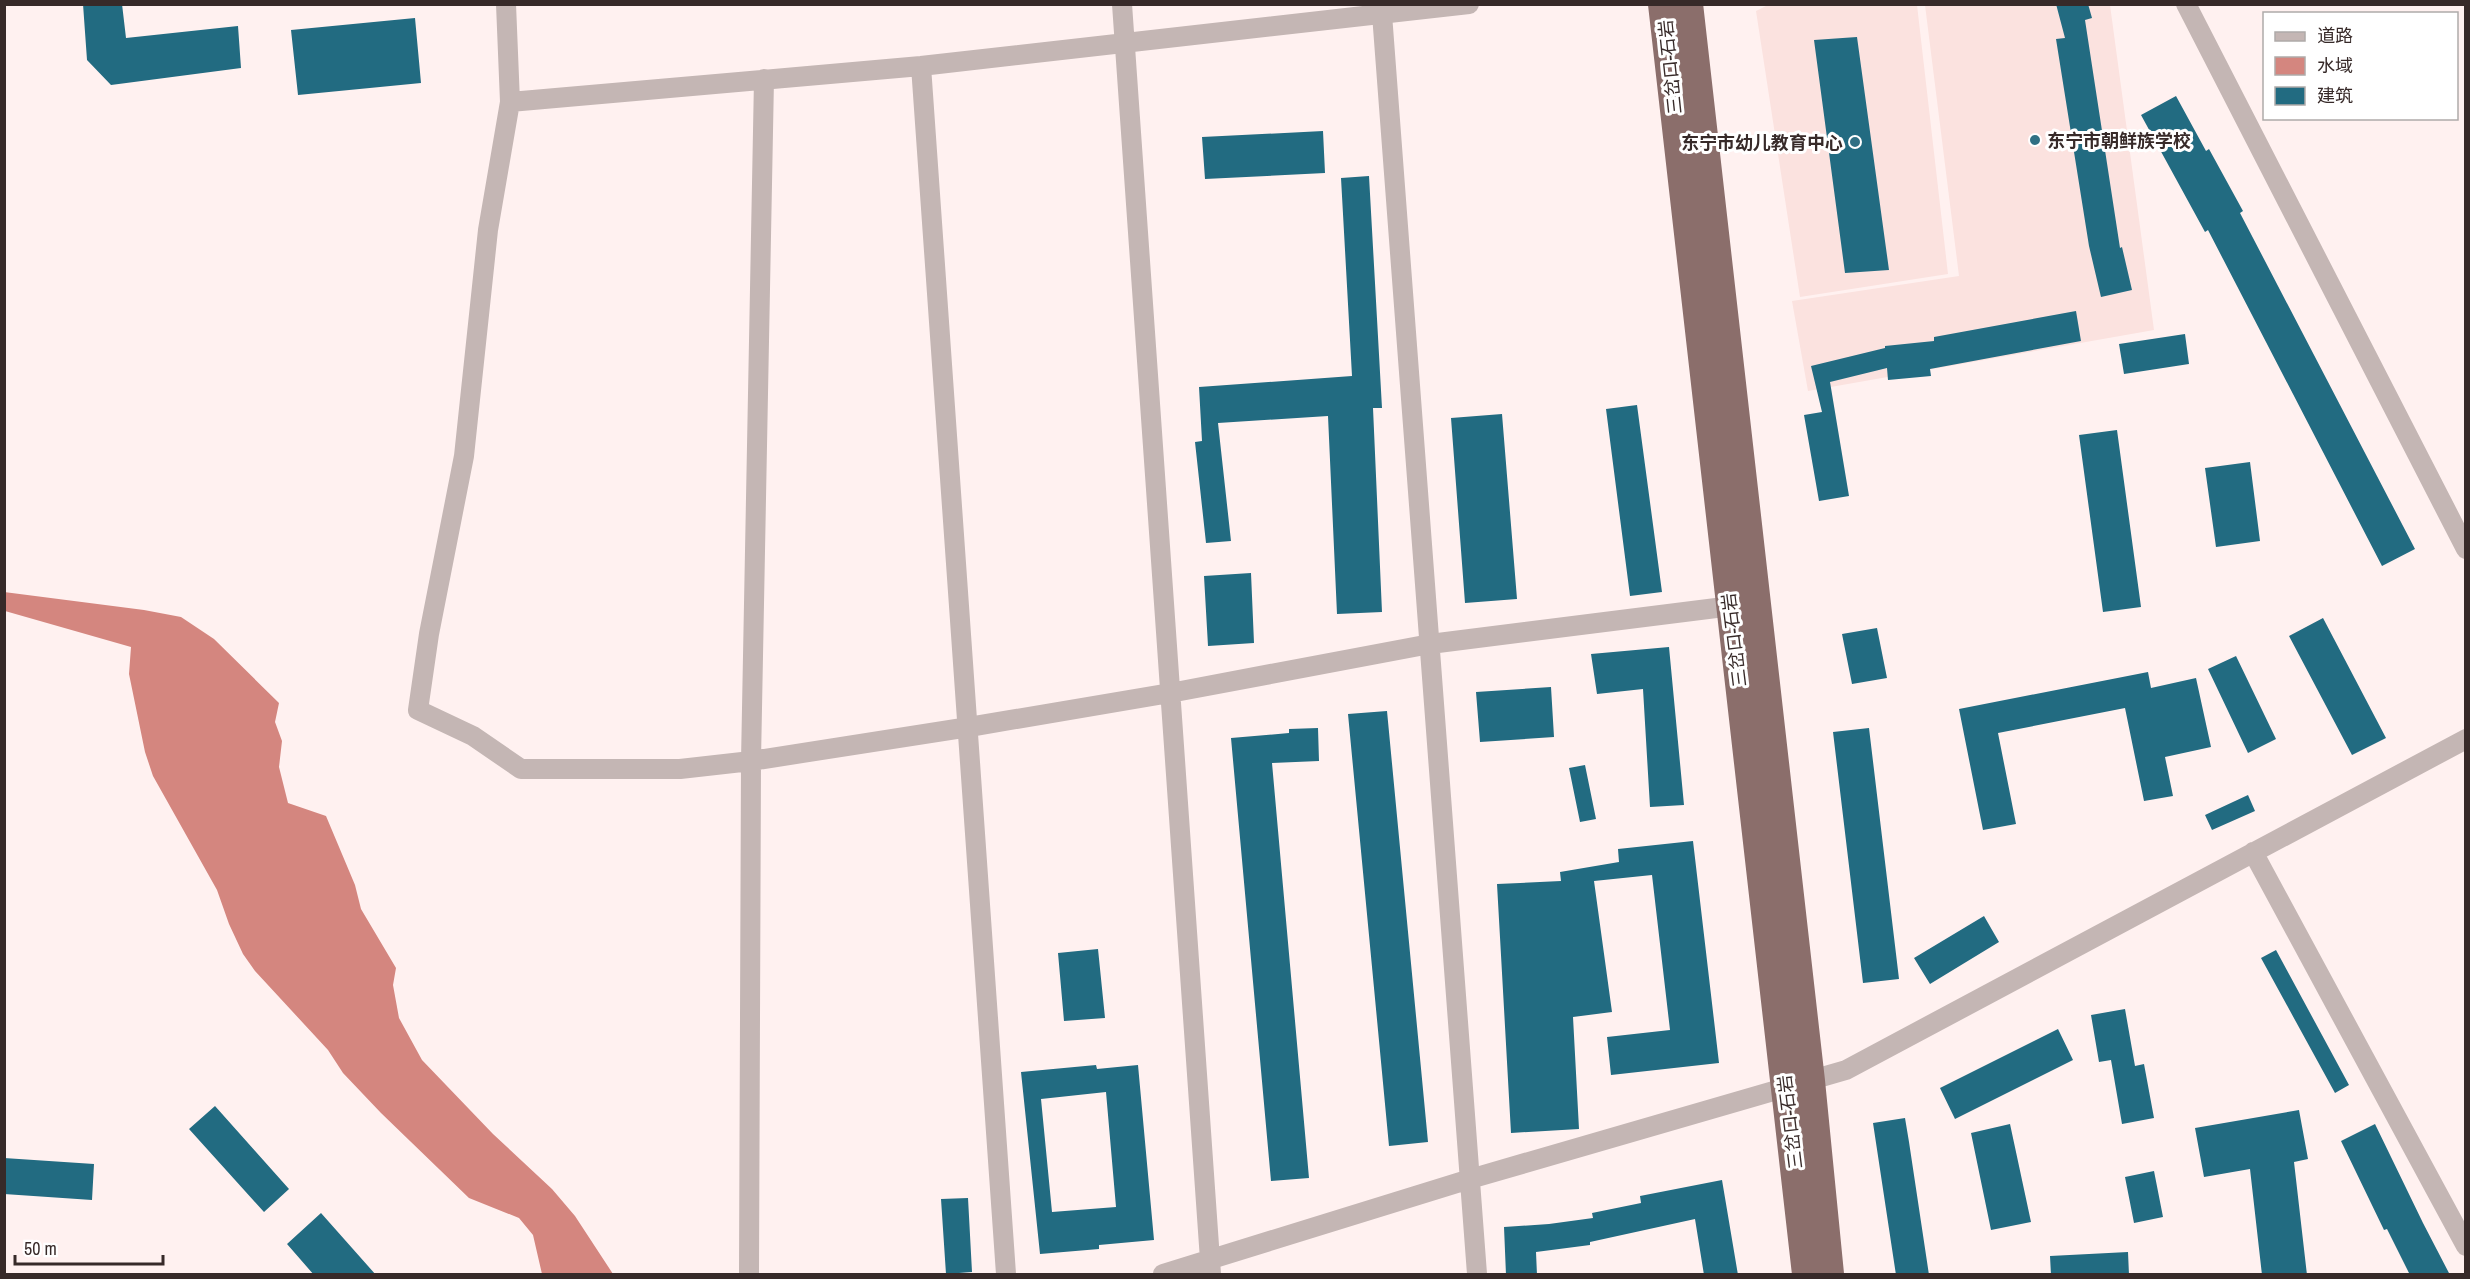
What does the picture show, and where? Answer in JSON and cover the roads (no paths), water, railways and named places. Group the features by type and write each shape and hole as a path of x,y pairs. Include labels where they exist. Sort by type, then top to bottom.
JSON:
{"highway":[{"name":"三岔口-石岩","path":"1663,4 1742,605 1798,1084 1829,1275"},
{"name":"三岔口-石岩","path":"1688,4 1742,605"},
{"name":"三岔口-石岩","path":"1798,1084 1807,1275"}],"street":[{"path":"506,4 510,102 488,230 464,456 429,634 418,710 473,736 521,769 680,769 751,761 1170,693 1430,644 1742,605"},
{"path":"1122,4 1210,1267"},
{"path":"510,102 921,66 1469,4"},
{"path":"2186,4 2466,549"},
{"path":"1382,14 1477,1275"},
{"path":"921,66 1006,1275"},
{"path":"749,1275 751,761 764,80"},
{"path":"1163,1275 1210,1267 1470,1179 1846,1070 2466,739"},
{"path":"2253,852 2466,1246"}],"water":[{"path":"4,592 181,617 214,639 279,703 275,722 282,741 279,767 288,803 326,816 355,885 361,909 396,968 393,985 399,1018 422,1060 493,1134 552,1189 575,1216 613,1274 542,1274 533,1235 519,1218 469,1198 343,1073 328,1050 255,971 243,954 217,890 153,776 145,752 129,674 131,647 5,611"}],"place":[{"name":"东宁市朝鲜族学校","path":"2035,140"},
{"name":"东宁市幼儿教育中心","path":"1855,142"}]}
